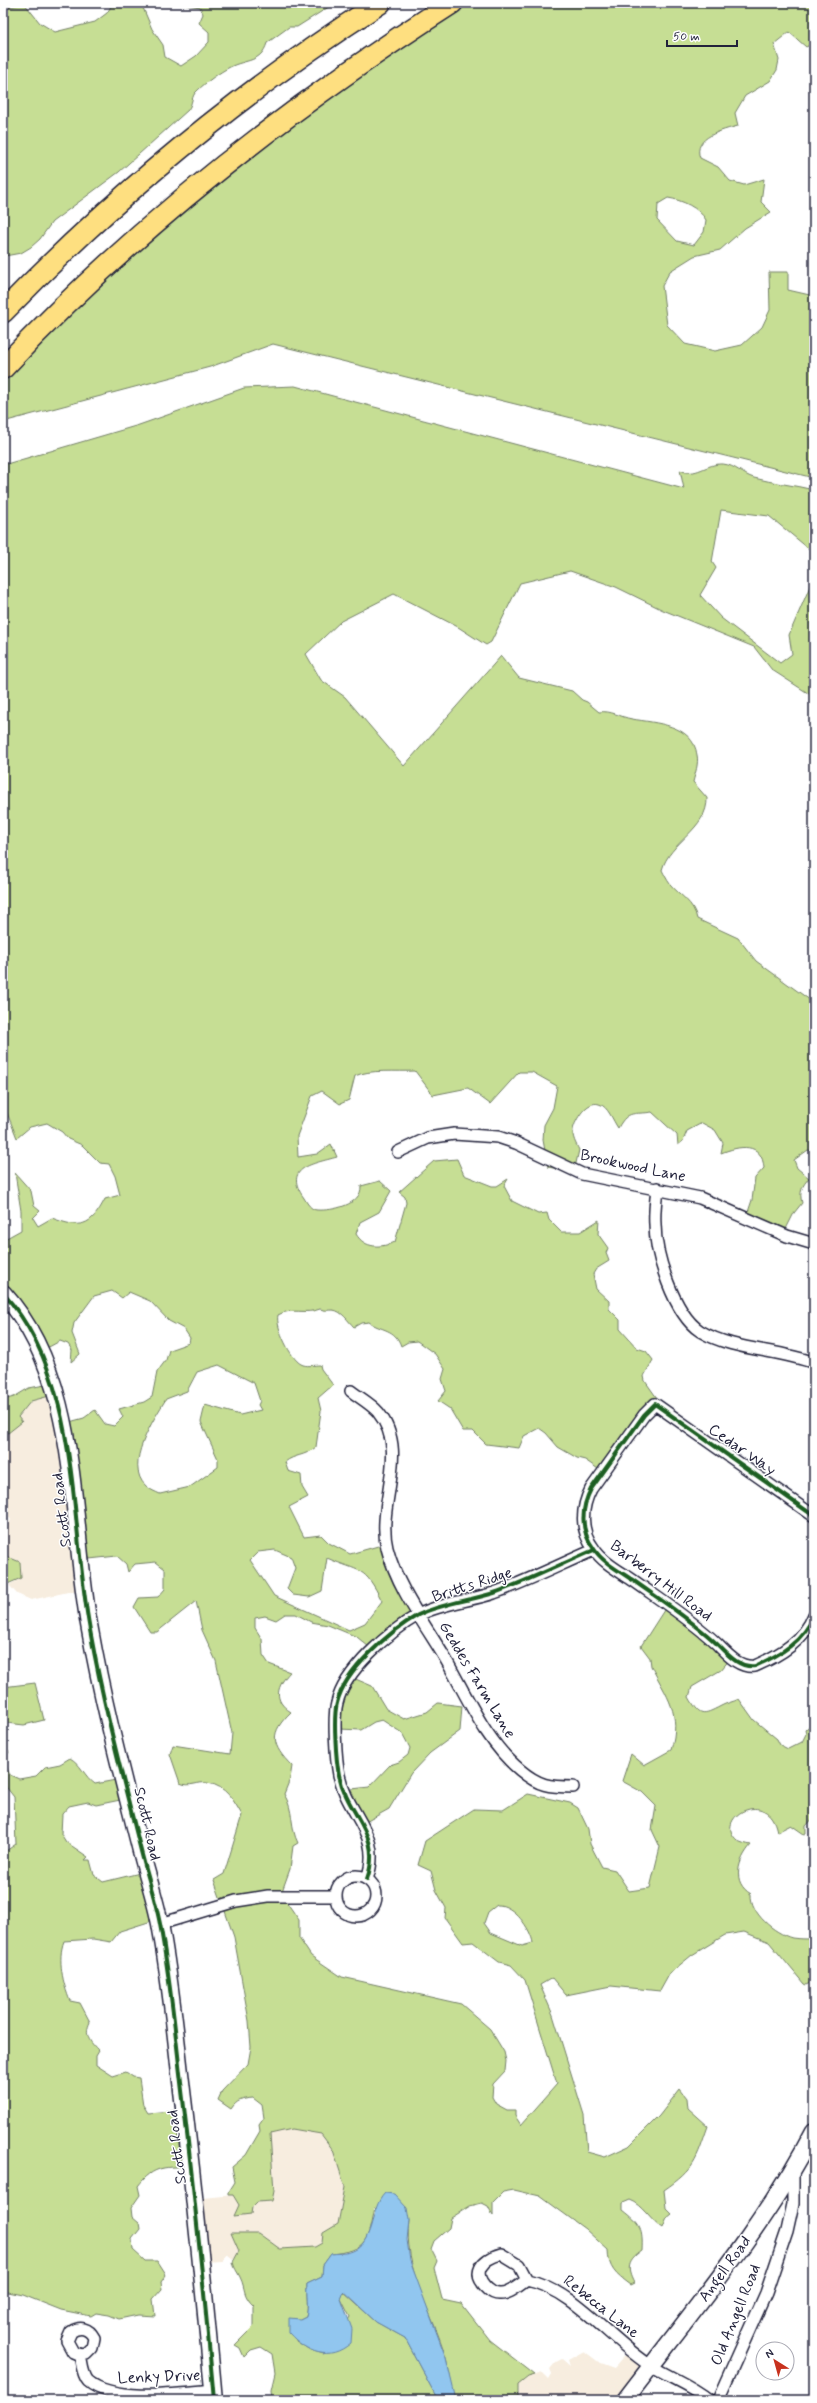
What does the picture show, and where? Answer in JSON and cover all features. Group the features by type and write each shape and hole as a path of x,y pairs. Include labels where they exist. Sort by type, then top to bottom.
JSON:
{"highway":[{"path":"3,312 107,211 184,145 264,83 380,3"},
{"path":"3,368 111,260 217,169 328,84 452,3"}],"street":[{"name":"Brookwood Lane","path":"398,1152 428,1138 454,1134 485,1135 516,1143 582,1174 657,1188 700,1198 787,1236 814,1244"},
{"path":"657,1188 654,1226 662,1264 677,1300 691,1323 700,1331 725,1340 814,1363"},
{"name":"Scott Road","path":"3,1293 29,1329 46,1361 55,1387 66,1441 89,1628 98,1673 160,1924 170,1992 196,2206 214,2396"},
{"name":"Geddes Farm Lane","path":"351,1392 378,1413 393,1450 392,1474 385,1511 387,1545 400,1580 419,1615 482,1725 506,1757 520,1771 548,1787 573,1787"},
{"name":"Cedar Way","path":"655,1404 812,1514"},
{"name":"Barberry Hill Road","path":"655,1404 644,1415 585,1501 584,1524 594,1550 609,1563 702,1631 733,1660 750,1667 762,1664 790,1647 801,1637 814,1615"},
{"path":"812,1514 814,1526"},
{"name":"Britts Ridge","path":"367,1879 373,1863 373,1852 369,1839 347,1798 339,1776 336,1704 341,1690 367,1656 419,1615 460,1601 494,1593 594,1550"},
{"path":"360,1876 367,1879 374,1886 376,1895 375,1904 365,1913 352,1916 344,1912 338,1905 336,1896 338,1887 343,1881 351,1877 360,1876"},
{"path":"160,1924 236,1901 268,1896 336,1896"},
{"name":"Angell Road","path":"625,2400 740,2250 793,2172 814,2131"},
{"name":"Old Angell Road","path":"718,2400 766,2293 787,2231 793,2204 793,2172"},
{"name":"Rebecca Lane","path":"527,2280 549,2286 568,2298 651,2366 709,2400"},
{"name":"Lenky Drive","path":"80,2355 82,2368 87,2380 99,2390 111,2395 214,2396"}],"shaded area":[{"path":"53,1395 82,1589 31,1600 17,1594 9,1585 21,1578 20,1562 3,1555 3,1531 11,1520 3,1508 3,1437 21,1422 18,1417 31,1401"},
{"path":"292,2129 321,2134 333,2150 345,2187 338,2224 323,2233 322,2243 315,2247 280,2249 258,2233 232,2233 239,2251 237,2257 233,2259 227,2254 223,2261 204,2262 194,2199 233,2195 239,2205 235,2216 257,2202 272,2201 274,2191 270,2134"},
{"path":"584,2351 600,2363 614,2368 629,2351 651,2369 628,2400 519,2400 518,2385 528,2377 543,2373 549,2379 552,2374 550,2369 556,2362 562,2359 570,2366 568,2360"}],"green space":[{"path":"24,3 40,23 55,32 95,22 107,13 113,3 141,3 152,29 163,45 165,57 181,66 196,56 209,42 209,32 199,23 203,14 200,7 174,3 335,3 297,27 289,27 267,43 261,54 257,57 230,67 209,81 195,93 188,110 119,172 52,222 40,239 31,247 21,253 5,256 3,263 3,9"},
{"path":"456,3 814,3 814,43 806,47 789,32 774,44 779,60 777,70 770,81 745,96 735,113 738,126 717,132 700,145 700,158 718,167 730,181 744,185 764,179 761,202 771,212 745,228 720,250 694,256 670,271 662,286 667,325 685,344 715,351 742,345 762,327 770,310 769,272 788,272 788,290 814,296 814,478 273,344 210,367 3,422 3,375 173,208","holes":["668,198 695,208 706,220 704,232 694,245 677,241 657,220 658,204"]},
{"path":"295,386 684,489 680,470 691,472 717,464 723,464 731,466 754,478 814,490 814,553 769,516 721,510 712,562 716,568 700,595 721,618 780,663 792,654 789,635 814,577 814,697 772,670 754,647 663,610 616,587 570,571 520,583 491,642 486,645 458,627 394,594 341,621 306,654 321,680 345,697 404,766 501,656 519,678 572,691 599,712 608,712 628,718 662,724 681,731 694,745 698,761 693,782 707,798 706,809 695,827 672,851 662,870 670,884 693,908 697,919 738,938 756,961 814,1003 814,1151 808,1150 794,1160 797,1168 809,1178 802,1189 802,1203 794,1213 785,1231 746,1218 752,1200 755,1178 764,1168 759,1153 748,1148 742,1148 721,1153 723,1143 715,1130 702,1123 687,1131 683,1141 678,1145 677,1135 652,1112 629,1115 618,1128 610,1114 602,1105 590,1105 579,1116 573,1130 574,1140 579,1150 574,1172 548,1167 543,1140 544,1125 553,1108 557,1086 532,1072 519,1072 490,1104 468,1088 433,1095 415,1071 368,1072 355,1076 349,1100 340,1104 322,1091 312,1096 297,1136 298,1157 317,1154 331,1144 337,1157 310,1165 303,1168 298,1173 296,1180 298,1188 311,1208 323,1210 345,1206 357,1198 360,1193 361,1186 380,1181 391,1191 379,1212 360,1222 356,1234 360,1239 369,1245 379,1246 395,1242 406,1203 405,1197 399,1192 434,1161 457,1159 464,1175 492,1186 497,1186 508,1179 504,1186 512,1201 538,1214 547,1213 549,1220 561,1232 580,1232 599,1220 598,1234 608,1248 606,1253 609,1261 596,1269 593,1274 596,1289 609,1301 609,1309 620,1320 620,1329 637,1348 646,1351 653,1360 644,1376 645,1381 662,1405 655,1409 604,1473 585,1460 577,1458 558,1447 546,1433 539,1428 524,1436 519,1448 486,1444 473,1431 463,1431 450,1409 438,1401 446,1391 442,1379 445,1369 435,1354 417,1341 408,1342 401,1346 395,1336 391,1333 369,1322 361,1323 354,1327 342,1314 333,1310 320,1309 315,1311 293,1311 278,1315 281,1334 293,1356 303,1365 320,1365 321,1369 333,1385 318,1398 321,1411 316,1447 285,1462 288,1471 301,1475 302,1487 308,1497 289,1507 304,1537 321,1535 329,1543 350,1554 385,1544 419,1615 375,1652 357,1637 328,1625 311,1622 296,1614 285,1614 276,1620 265,1616 255,1618 255,1628 262,1639 263,1655 269,1664 290,1672 282,1682 278,1693 281,1703 291,1712 279,1726 275,1739 280,1752 292,1766 290,1779 284,1794 289,1806 298,1843 293,1846 290,1869 281,1894 299,1920 299,1938 311,1956 342,1977 461,2004 490,2029 504,2052 506,2061 505,2071 493,2084 492,2097 496,2104 507,2110 515,2110 515,2116 521,2125 557,2084 525,1980 511,1965 499,1962 473,1942 463,1943 445,1918 446,1908 436,1890 431,1871 418,1865 425,1841 474,1809 503,1810 528,1794 570,1803 578,1808 588,1829 590,1844 602,1867 615,1870 629,1891 650,1888 660,1847 652,1830 656,1806 642,1792 622,1781 631,1754 644,1765 671,1750 675,1726 674,1715 667,1696 651,1666 650,1658 641,1646 666,1607 730,1659 721,1670 692,1687 689,1697 699,1711 705,1713 739,1699 754,1720 777,1739 780,1745 788,1749 802,1742 806,1734 805,1730 814,1722 814,1817 806,1826 806,1833 804,1834 791,1825 777,1832 772,1818 764,1811 754,1809 745,1810 737,1816 732,1823 731,1831 738,1841 751,1845 746,1851 740,1864 739,1877 745,1889 751,1894 754,1908 759,1915 778,1932 792,1938 814,1939 814,1981 806,1985 804,1984 769,1942 744,1932 725,1935 692,1955 670,1973 660,1991 611,1986 566,1995 552,1978 540,1985 553,2015 584,2115 587,2152 605,2157 629,2146 659,2116 680,2089 687,2098 688,2108 708,2126 693,2163 682,2176 664,2190 666,2208 672,2214 667,2218 663,2228 658,2225 635,2202 630,2200 623,2203 623,2210 634,2219 640,2227 642,2237 642,2251 631,2262 629,2269 634,2283 630,2285 617,2274 611,2266 609,2262 608,2250 585,2229 540,2196 514,2190 503,2192 493,2202 493,2216 488,2206 482,2203 470,2206 451,2218 449,2228 434,2241 431,2249 437,2261 434,2268 442,2299 461,2303 490,2340 535,2375 528,2377 518,2385 518,2400 456,2400 440,2340 414,2274 408,2239 409,2220 374,2208 370,2228 364,2242 359,2247 352,2250 331,2254 323,2265 322,2277 307,2284 307,2312 306,2316 300,2319 296,2341 310,2350 324,2354 350,2317 341,2299 343,2292 376,2322 405,2338 438,2400 327,2400 328,2396 314,2400 272,2400 271,2390 275,2373 272,2354 261,2347 251,2350 244,2357 240,2348 235,2345 254,2326 254,2306 246,2295 242,2281 233,2264 239,2251 231,2233 258,2233 280,2249 315,2247 322,2243 323,2233 338,2224 345,2187 333,2150 321,2134 292,2129 270,2134 274,2191 272,2201 257,2202 252,2207 251,2214 234,2216 239,2205 233,2195 228,2195 235,2182 232,2167 246,2155 260,2131 259,2125 264,2118 262,2105 253,2098 240,2100 231,2109 218,2100 222,2091 248,2064 251,2047 249,2021 234,1937 214,1880 224,1874 242,1815 229,1795 220,1787 208,1783 187,1785 180,1783 170,1754 173,1745 230,1754 232,1733 216,1661 202,1630 196,1601 157,1632 150,1632 134,1607 139,1598 158,1597 165,1589 165,1569 156,1562 135,1564 128,1572 126,1564 117,1556 80,1560 62,1424 84,1418 95,1410 105,1424 114,1426 123,1417 119,1409 144,1402 152,1397 157,1372 166,1360 169,1350 189,1343 190,1338 184,1329 169,1321 150,1301 129,1292 122,1298 112,1291 94,1296 74,1323 72,1333 80,1354 71,1362 72,1350 68,1344 60,1341 47,1348 3,1294 3,1240 21,1230 21,1211 15,1173 31,1191 34,1206 40,1211 33,1218 38,1226 52,1218 70,1224 84,1223 95,1215 105,1199 120,1195 115,1176 109,1164 100,1163 82,1145 68,1139 62,1132 47,1123 30,1127 17,1138 5,1108 3,465 139,425 244,388","holes":["219,1365 254,1383 260,1401 258,1405 261,1410 240,1415 205,1405 201,1422 218,1459 218,1467 190,1487 160,1494 151,1490 146,1486 140,1477 138,1466 139,1455 148,1430 166,1399 187,1391 197,1372","275,1550 291,1557 295,1568 287,1589 293,1595 309,1597 322,1591 327,1558 355,1569 366,1576 371,1581 382,1601 365,1623 349,1630 274,1596 250,1560 258,1552","497,1905 503,1906 515,1913 529,1931 533,1943 522,1946 491,1933 484,1923 488,1912"]},
{"path":"50,1384 53,1395 31,1401 18,1417 22,1422 3,1437 3,1400 14,1397 29,1388"},
{"path":"3,1555 20,1562 21,1578 3,1586"},
{"path":"351,1677 372,1686 386,1709 404,1719 427,1712 438,1703 462,1706 460,1731 430,1753 411,1773 389,1809 362,1824 349,1801 352,1789 369,1787 390,1765 399,1762 408,1755 410,1748 402,1733 382,1720 374,1722 361,1730 339,1729 338,1708"},
{"path":"35,1683 44,1720 24,1725 7,1723 3,1726 3,1687"},
{"path":"3,1746 9,1752 6,1757 7,1769 10,1775 19,1779 36,1776 45,1767 60,1764 70,1758 77,1763 95,1784 121,1779 125,1799 96,1805 88,1802 69,1806 62,1814 61,1834 66,1842 88,1857 85,1860 90,1860 94,1875 103,1882 144,1872 155,1920 120,1931 111,1942 93,1939 64,1941 61,1963 63,1979 70,2001 80,2003 90,2022 87,2031 88,2038 99,2051 96,2056 96,2065 113,2076 126,2072 133,2077 139,2078 143,2105 148,2113 182,2110 190,2167 167,2167 150,2174 138,2186 140,2195 131,2208 132,2217 139,2223 140,2229 132,2239 133,2250 145,2261 157,2261 166,2275 161,2282 162,2289 153,2299 155,2316 138,2315 119,2319 109,2315 96,2313 91,2316 61,2310 23,2295 3,2291 3,1853 16,1844 14,1797 3,1783"}],"water":[{"path":"385,2193 394,2194 407,2208 409,2220 407,2240 410,2261 446,2358 456,2400 438,2400 405,2338 376,2322 344,2292 341,2299 352,2329 351,2343 343,2349 335,2352 318,2353 303,2346 289,2333 289,2318 300,2319 306,2316 307,2284 322,2277 323,2265 331,2254 350,2252 358,2248 364,2242 376,2208"}],"cycle path":[{"path":"3,1293 29,1328 47,1367 60,1409 74,1498 83,1588 95,1657 120,1766 160,1924 170,1990 200,2250 214,2400"},
{"path":"814,1516 655,1404 644,1415 591,1489 585,1504 584,1512 584,1527 586,1535 589,1542 602,1559 688,1619 739,1663 755,1666 782,1652 798,1640 810,1624 814,1615"},
{"path":"367,1879 371,1863 371,1849 368,1837 343,1790 339,1775 335,1739 337,1703 341,1691 349,1678 358,1665 382,1641 418,1615 446,1605 494,1593 532,1578 594,1550"}]}
